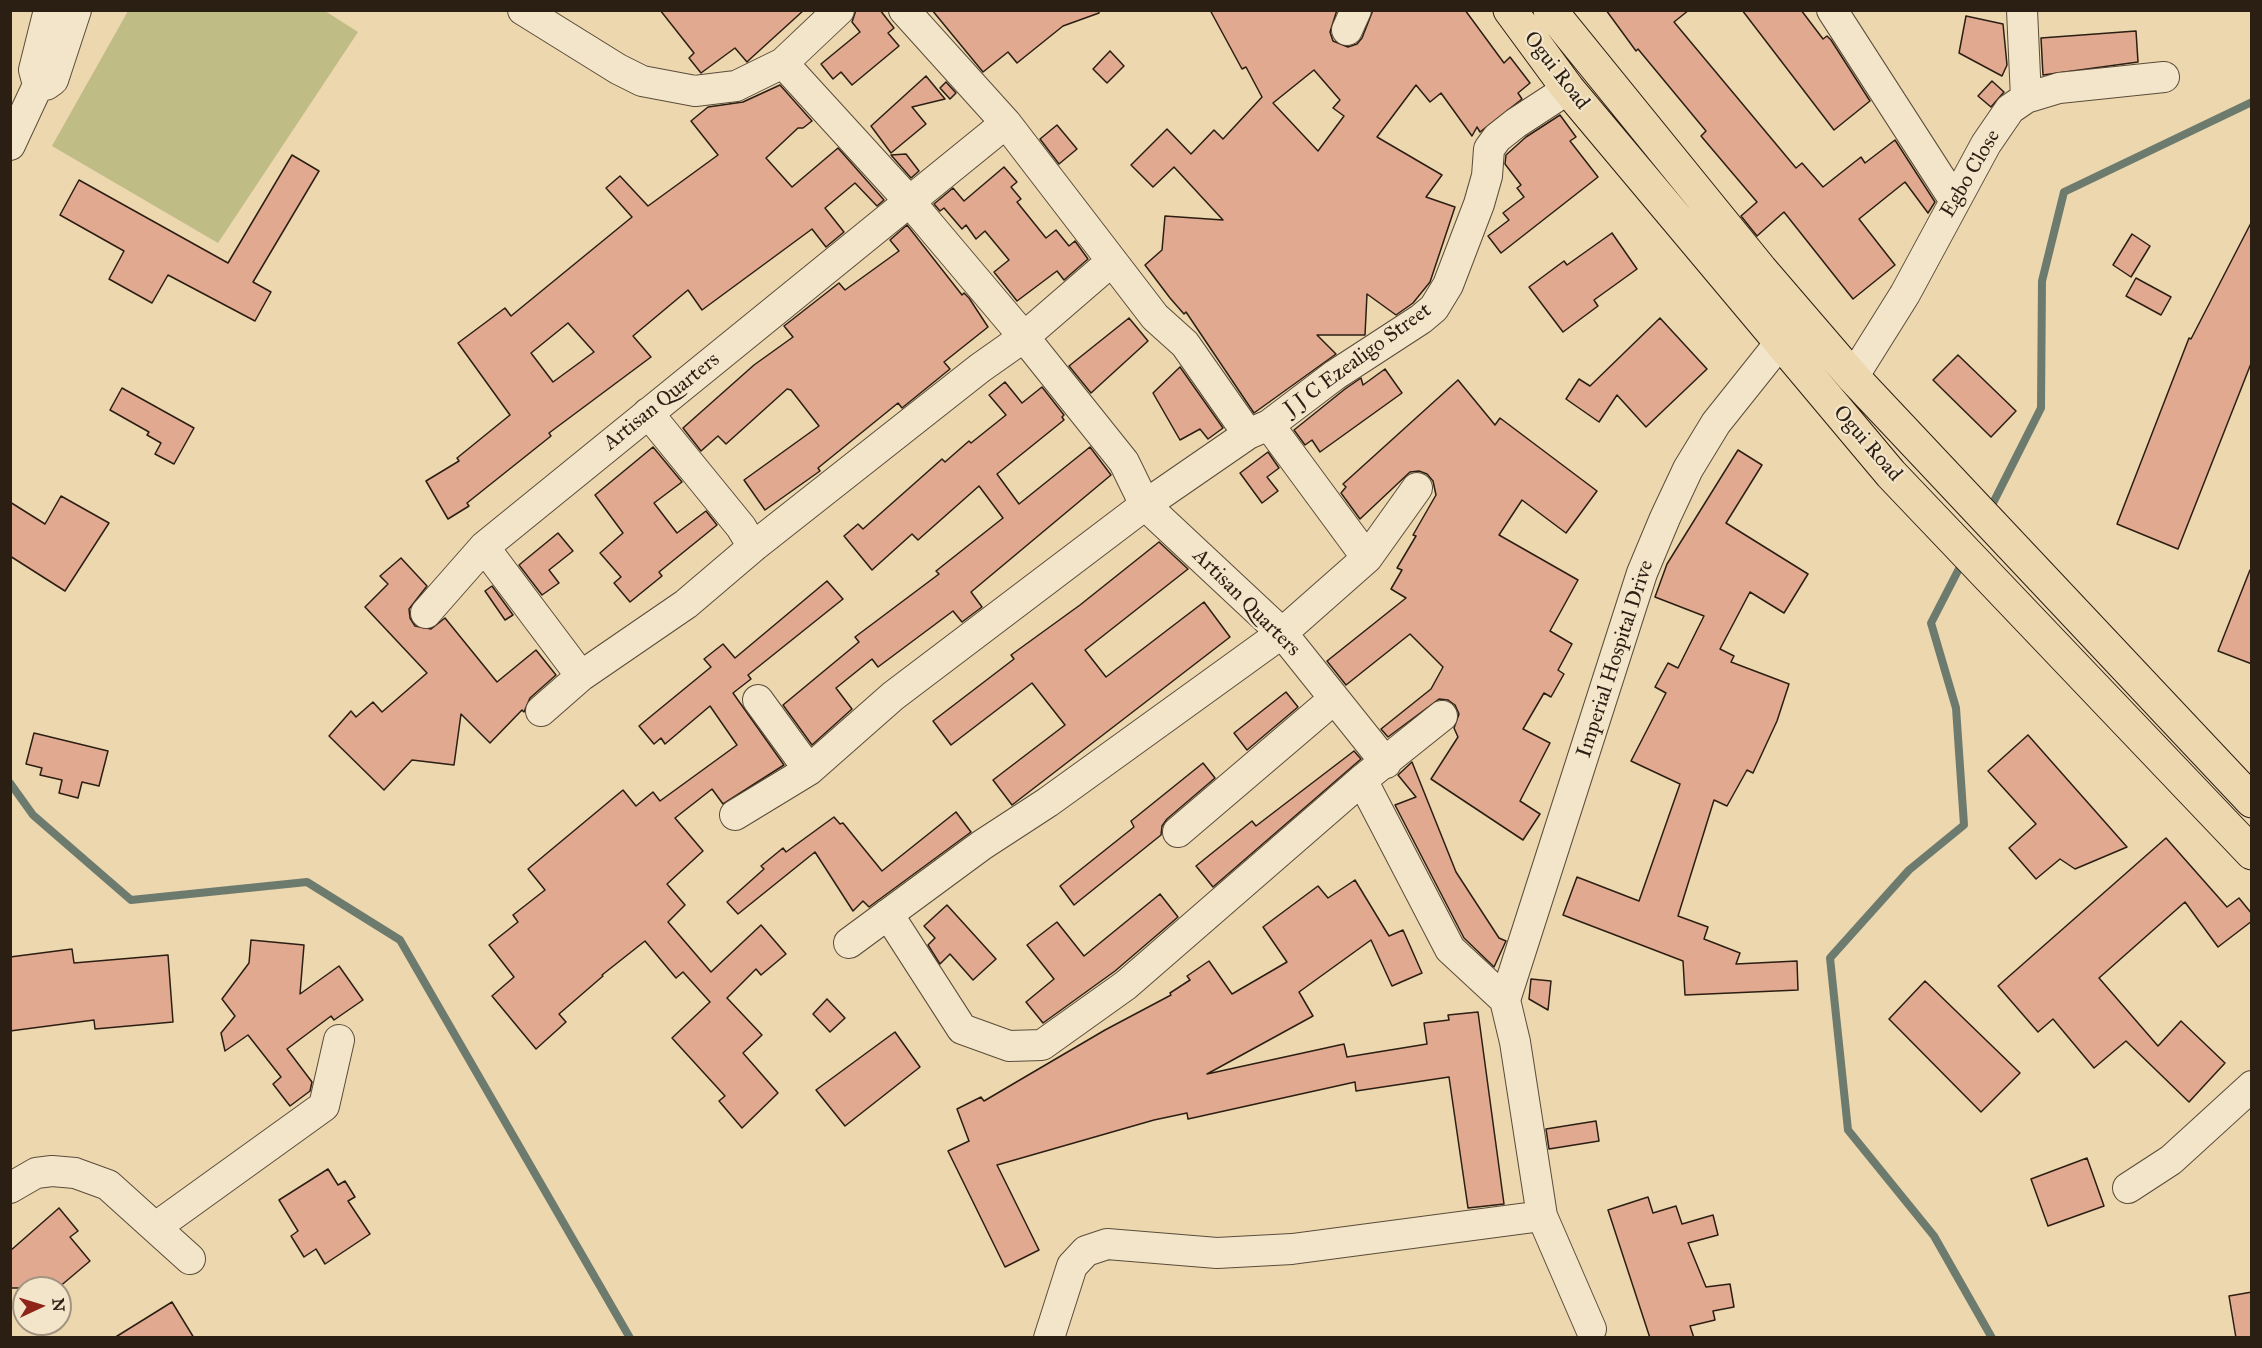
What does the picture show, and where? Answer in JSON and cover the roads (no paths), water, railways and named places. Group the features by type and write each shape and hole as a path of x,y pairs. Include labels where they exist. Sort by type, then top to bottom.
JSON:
{"main road":[{"name":"Ogui Road","path":"1510,10 1568,89 1749,280 1852,377 2252,801"},
{"name":"Ogui Road","path":"1550,10 1749,280 1779,344 1891,474 2252,854"},
{"path":"2107,703 2131,675"}],"street":[{"path":"10,145 38,85 34,70 49,10"},
{"path":"38,85 46,85 53,80 76,10"},
{"path":"523,10 618,69 656,85 695,91 721,89 751,80 783,63 839,10"},
{"path":"904,10 1006,123 1155,317 1185,344 1367,558"},
{"path":"1832,10 1955,201"},
{"path":"2022,10 2026,98"},
{"name":"Artisan Quarters","path":"783,63 910,202 1024,337 1124,462 1145,505 1282,633 1335,699 1374,771 1450,949 1504,1000"},
{"name":"Egbo Close","path":"1852,377 1905,294 1986,144 2010,109 2026,98 2059,88 2164,77"},
{"name":"J J C Ezealigo Street","path":"1259,430 1434,308 1448,285 1479,204 1487,176 1489,149 1497,138 1516,123 1568,89"},
{"name":"Artisan Quarters","path":"426,613 484,547 1006,123"},
{"path":"541,711 581,676 686,604 753,547 980,368 1024,337 1112,261"},
{"name":"Imperial Hospital Drive","path":"1504,1000 1642,573 1665,518 1688,469 1716,423 1779,344"},
{"path":"648,413 741,527 753,547"},
{"path":"735,815 809,770 892,696 1145,505 1259,430"},
{"path":"849,943 1282,633 1367,558 1417,488"},
{"path":"484,547 581,676"},
{"path":"1178,832 1335,699"},
{"path":"758,700 809,770"},
{"path":"888,914 962,1029 1009,1046 1042,1044 1126,985 1374,771 1442,716"},
{"path":"1504,1000 1515,1042 1542,1216 1591,1329"},
{"path":"156,1227 324,1106 339,1040"},
{"path":"2128,1188 2171,1160 2252,1086"},
{"path":"10,1188 36,1173 75,1173 108,1185 190,1259"},
{"path":"1049,1338 1072,1266 1086,1251 1107,1245 1217,1252 1292,1249 1542,1216"}],"waterway":[{"path":"1989,511 2041,408 2042,281 2064,192 2252,102"},
{"path":"1963,561 1931,623 1956,708 1964,825 1909,870 1830,958 1848,1130 1934,1236 1992,1338"},
{"path":"10,783 33,815 131,900 307,882 400,940 630,1338"}]}
